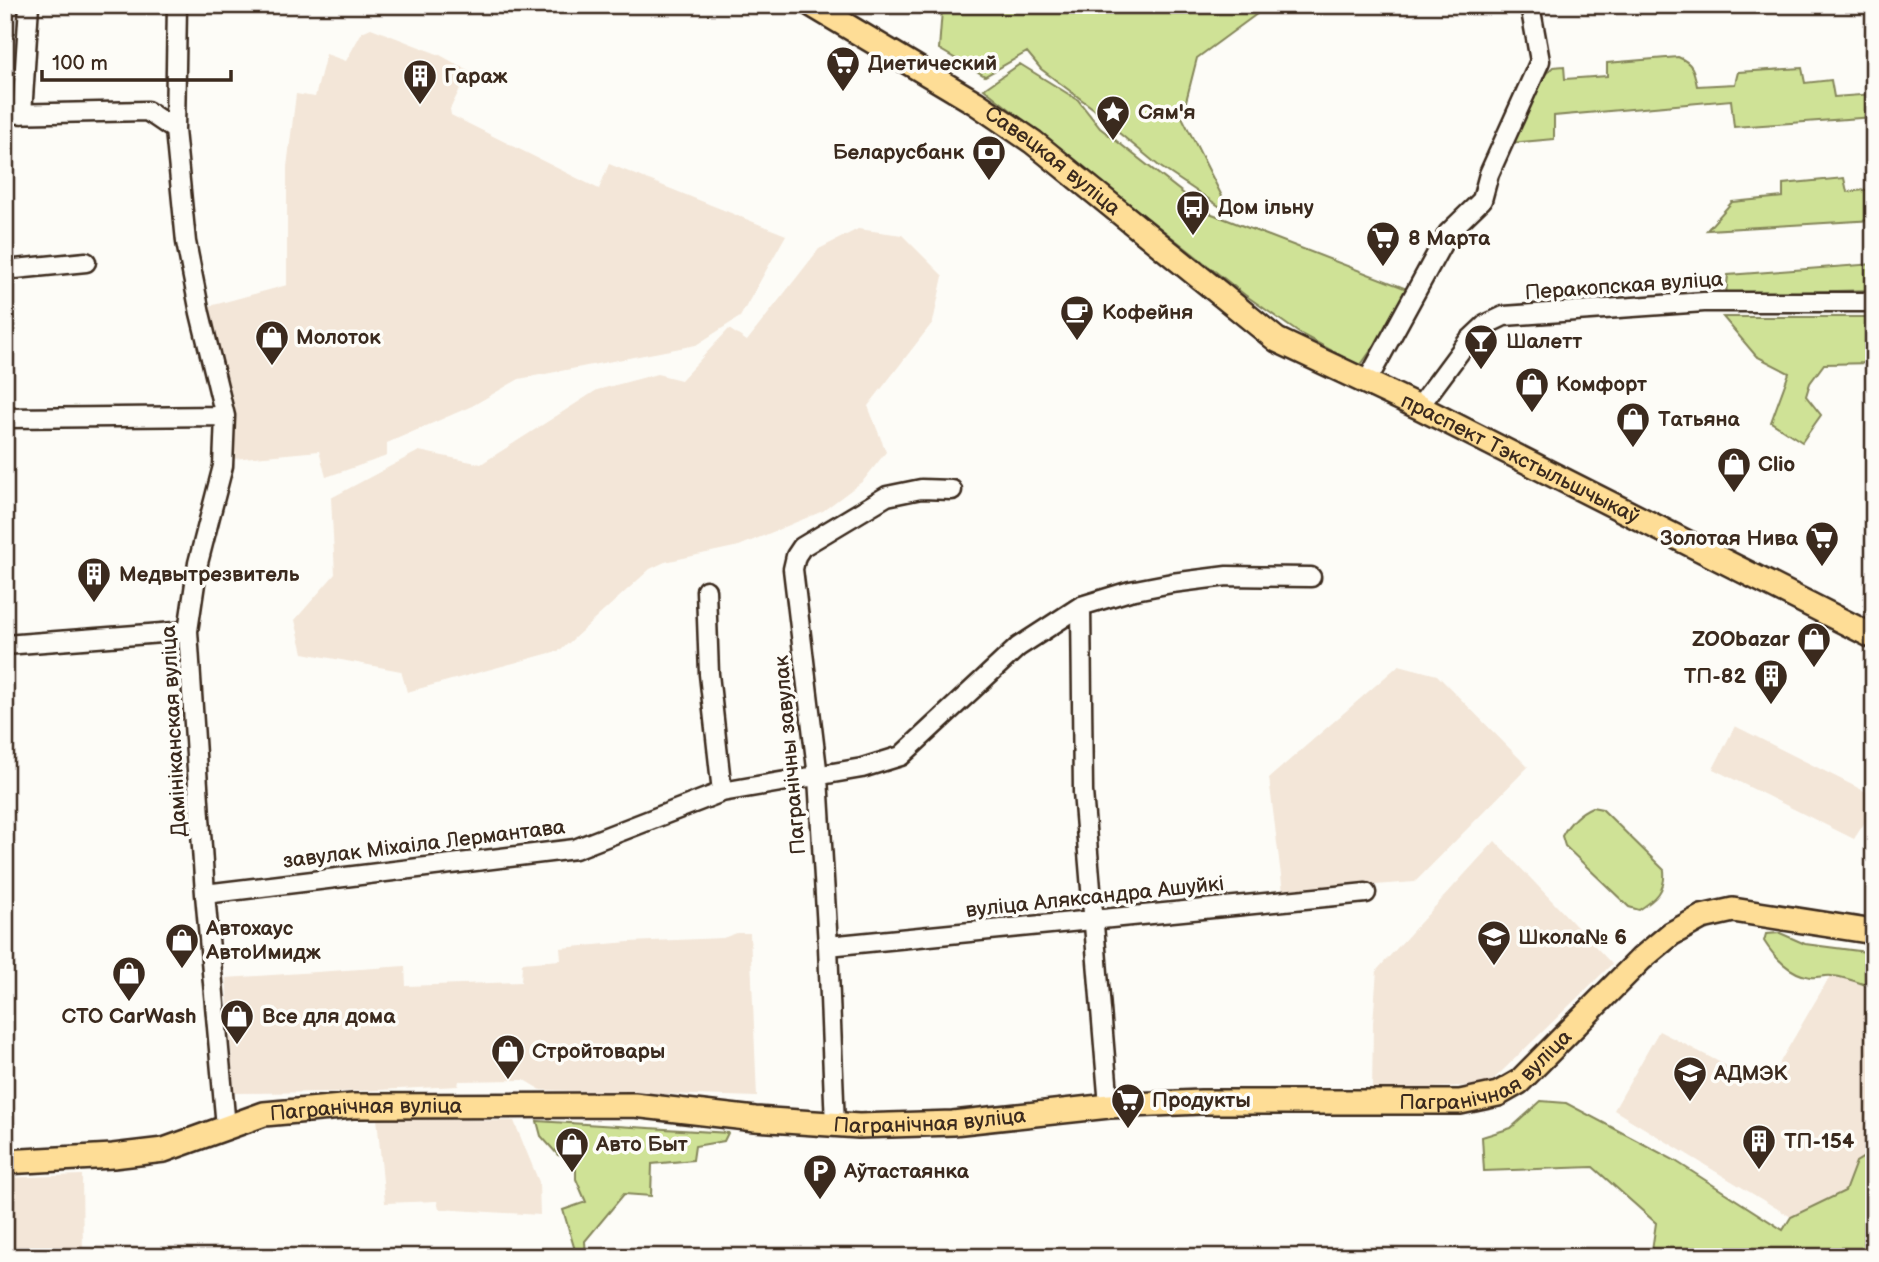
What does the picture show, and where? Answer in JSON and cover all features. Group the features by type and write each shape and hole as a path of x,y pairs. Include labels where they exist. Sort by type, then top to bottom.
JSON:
{"main road":[{"name":"Савецкая вуліца","path":"812,5 976,103 1032,142 1277,340"},
{"name":"праспект Тэкстыльшчыкаў","path":"1277,340 1419,407 1874,637"},
{"name":"Пагранічная вуліца","path":"5,1162 113,1156 164,1150 276,1112 354,1106 634,1105 835,1126 953,1124 1109,1106 1213,1102 1460,1102 1484,1099 1519,1082 1641,959 1671,934 1702,917 1733,910 1874,932"}],"street":[{"path":"29,5 14,114 147,111 175,130"},
{"path":"1366,383 1448,233 1482,200 1489,174 1540,61 1530,5"},
{"name":"Дамініканская вуліца","path":"176,8 175,130 186,242 225,416 223,466 198,563 188,631 205,894 226,1127"},
{"path":"5,270 86,262"},
{"name":"Перакопская вуліца","path":"1419,407 1468,341 1485,324 1504,316 1704,302 1874,302"},
{"path":"5,418 225,416"},
{"name":"Пагранічны завулак","path":"835,1126 818,777 793,569 796,556 802,548 887,496 920,489 952,490"},
{"name":"завулак Міхаіла Лермантава","path":"205,894 575,849 722,792 862,768 901,756 1018,647 1081,606 1130,591 1227,576 1311,577"},
{"path":"706,590 709,674 722,792"},
{"path":"1081,606 1083,792 1109,1106"},
{"path":"5,645 188,631"},
{"name":"вуліца Аляксандра Ашуйкі","path":"828,946 1366,893"}],"shaded area":[{"path":"371,28 440,55 469,71 450,109 451,115 599,189 609,164 786,235 740,317 696,345 519,379 472,406 387,443 387,456 326,477 319,451 233,459 233,417 210,306 287,285 287,167 296,94 315,97 326,54 346,61 362,32"},
{"path":"858,229 902,235 943,276 933,322 868,406 886,452 863,481 823,511 739,546 665,562 650,569 561,650 407,692 401,671 303,653 295,620 335,574 331,498 419,451 481,464 597,390 657,374 681,380 729,329 747,341 819,249"},
{"path":"1399,665 1437,675 1528,767 1415,882 1283,892 1269,778"},
{"path":"1735,726 1874,796 1874,808 1854,839 1713,769"},
{"name":"Школа№ 6","path":"1495,841 1612,964 1493,1080 1478,1085 1372,1092 1377,970"},
{"path":"737,933 750,933 757,1097 541,1090 524,1080 459,1081 458,1086 339,1092 234,1093 226,978 405,966 406,986 521,982 522,963 561,960 560,948 723,938"},
{"path":"1830,976 1850,979 1874,988 1874,1151 1856,1162 1845,1191 1791,1217 1614,1110 1659,1031 1766,1086"},
{"path":"377,1118 514,1121 539,1182 540,1215 439,1209 437,1201 385,1203"},
{"path":"82,1175 83,1257 5,1257 5,1178"}],"green space":[{"path":"949,5 1269,5 1197,58 1182,117 1231,214 1159,166 1094,109 1041,69 1027,52 985,76 939,49 942,10"},
{"path":"1678,57 1692,68 1697,86 1735,84 1738,72 1802,68 1805,83 1831,80 1834,97 1874,94 1874,117 1734,127 1731,100 1554,116 1554,139 1511,143 1539,80 1553,67 1564,66 1565,79 1607,76 1607,63"},
{"path":"1020,64 1078,100 1100,128 1207,212 1407,289 1379,347 1374,346 1360,366 1299,333 1245,295 984,89"},
{"path":"1844,178 1847,192 1874,189 1874,220 1707,230 1732,202 1783,197 1783,184"},
{"path":"1874,264 1874,290 1726,294 1728,275"},
{"path":"1723,317 1874,317 1874,363 1824,364 1810,383 1806,396 1821,415 1802,442 1771,422 1789,373 1756,356"},
{"path":"1592,807 1602,809 1664,870 1659,894 1639,910 1629,907 1565,846 1562,836 1568,827 1578,815"},
{"path":"1780,933 1805,944 1874,953 1874,988 1843,978 1810,977 1789,969 1764,941 1766,934"},
{"path":"1541,1101 1566,1103 1674,1160 1783,1230 1791,1217 1845,1191 1856,1162 1874,1151 1874,1257 1651,1257 1656,1223 1593,1167 1484,1171 1482,1137 1511,1128"},
{"path":"537,1121 728,1133 724,1141 695,1146 693,1160 652,1164 651,1196 624,1194 585,1241 586,1257 577,1257 563,1210 586,1202 576,1179 576,1159 558,1155 541,1136"}],"place":[{"name":"Диетический","path":"843,93"},
{"name":"Гараж","path":"420,106"},
{"name":"Сям'я","path":"1113,142"},
{"name":"Беларусбанк","path":"989,182"},
{"name":"Дом ільну","path":"1193,237"},
{"name":"8 Марта","path":"1383,268"},
{"name":"Кофейня","path":"1077,342"},
{"name":"Молоток","path":"272,367"},
{"name":"Шалетт","path":"1481,371"},
{"name":"Комфорт","path":"1532,414"},
{"name":"Татьяна","path":"1633,449"},
{"name":"Clio","path":"1734,494"},
{"name":"Золотая Нива","path":"1822,568"},
{"name":"Медвытрезвитель","path":"94,604"},
{"name":"ZOObazar","path":"1814,669"},
{"name":"ТП-82","path":"1771,706"},
{"name":"Школа№ 6","path":"1494,967"},
{"name":"Автохаус АвтоИмидж","path":"182,970"},
{"name":"СТО CarWash","path":"129,1003"},
{"name":"Все для дома","path":"237,1046"},
{"name":"Стройтовары","path":"508,1081"},
{"name":"АДМЭК","path":"1690,1103"},
{"name":"Продукты","path":"1128,1130"},
{"name":"ТП-154","path":"1759,1171"},
{"name":"Авто Быт","path":"572,1174"},
{"name":"Аўтастаянка","path":"820,1201"}]}
